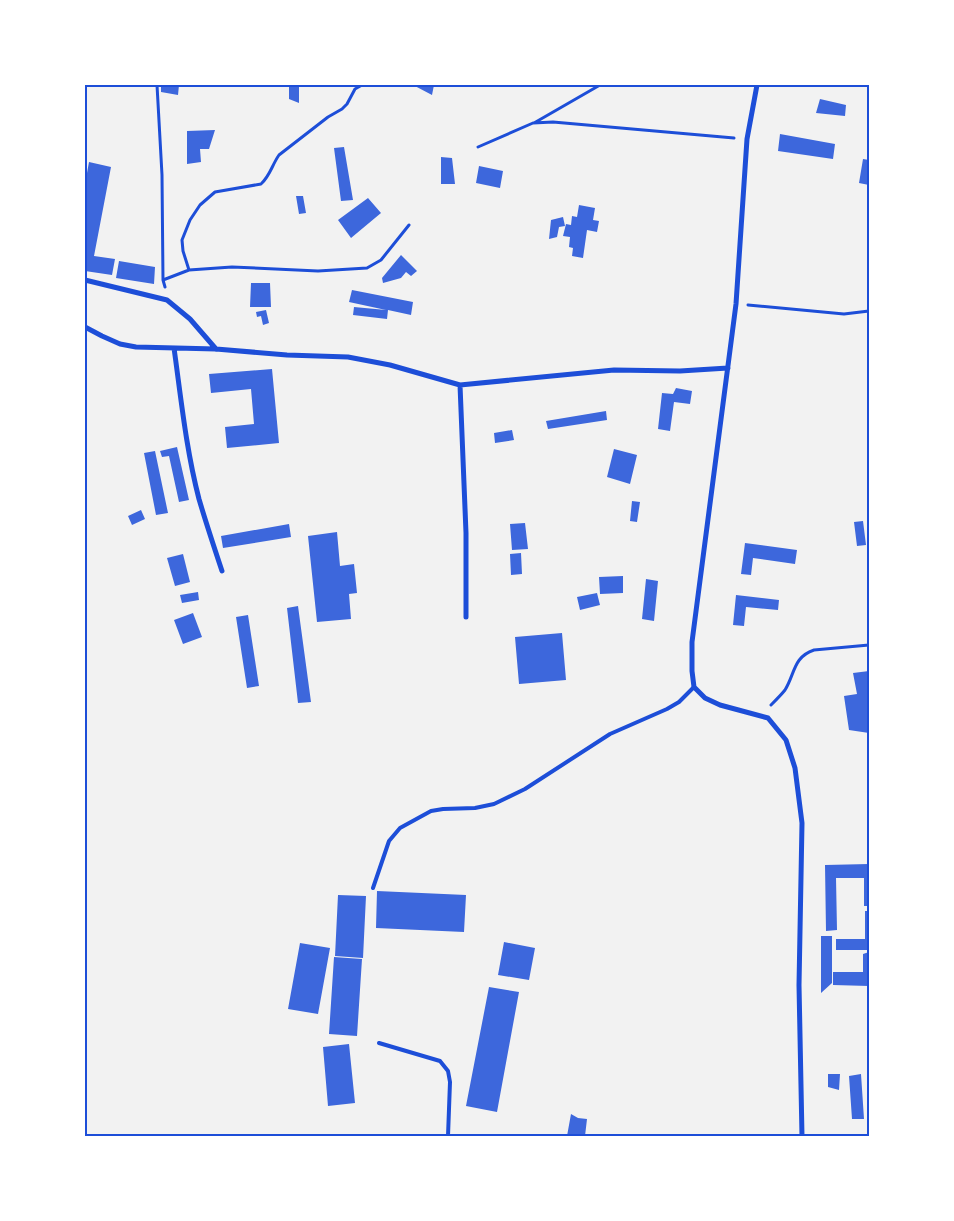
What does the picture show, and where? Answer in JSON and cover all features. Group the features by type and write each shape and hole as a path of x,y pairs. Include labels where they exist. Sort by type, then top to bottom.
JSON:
{"street":[{"path":"757,85 747,139 736,304 692,642 692,671 694,687 705,698 720,705 768,718 786,740 795,768 802,823 799,985 802,1136"},
{"path":"85,280 168,300 190,319 216,349"},
{"path":"85,327 120,344 136,347 216,349 287,355 348,357 390,365 460,385 614,370 680,372 728,368"},
{"path":"174,348 186,436 196,483 222,572"},
{"path":"460,385 466,533 466,617"}],"lane":[{"path":"374,888 389,841 400,828 431,811 475,808 494,804 525,789 610,734 679,702 694,687"},
{"path":"379,1043 440,1061 448,1071 450,1082 448,1136"}],"path":[{"path":"157,85 162,175 163,280 168,300"},
{"path":"189,270 183,251 182,240 190,220 200,205 215,192 261,184 267,179 279,155 328,117 342,109 355,89 362,85"},
{"path":"478,147 533,123 600,85"},
{"path":"533,123 575,123 747,139"},
{"path":"163,280 189,270 241,267 318,272 367,268 381,260 408,224"},
{"path":"736,304 844,314 869,311"},
{"path":"761,716 784,690 801,657 806,653 814,650 869,645"}],"building":[{"path":"161,85 179,85 178,95 161,92"},
{"path":"289,85 299,85 299,103 289,99"},
{"path":"413,85 434,85 432,95"},
{"path":"820,99 846,105 845,116 816,113"},
{"path":"215,130 209,149 200,149 201,162 187,164 187,131"},
{"path":"780,134 835,144 833,159 778,151"},
{"path":"344,147 353,200 341,201 334,148"},
{"path":"441,157 452,158 455,184 441,184"},
{"path":"863,159 869,160 869,185 859,183"},
{"path":"89,162 111,167 94,256 115,259 112,275 85,271 85,184"},
{"path":"479,166 503,171 500,188 476,183"},
{"path":"296,196 303,196 306,213 299,214"},
{"path":"368,198 381,213 351,238 338,220"},
{"path":"579,205 595,208 593,220 599,221 597,232 587,230 583,258 572,256 573,248 569,247 570,237 563,236 566,224 571,225 572,216 577,217"},
{"path":"563,217 565,226 559,227 557,237 549,239 551,220"},
{"path":"401,255 417,271 411,276 406,272 401,278 383,283 382,278"},
{"path":"119,261 155,267 154,284 116,278"},
{"path":"251,283 270,283 271,307 250,307"},
{"path":"352,290 413,302 411,315 388,310 387,319 353,315 354,307 386,310 349,302"},
{"path":"266,310 269,323 263,325 261,316 257,317 256,312"},
{"path":"272,369 279,443 227,448 225,427 254,424 251,389 211,393 209,374"},
{"path":"676,388 692,391 690,404 674,402 670,431 658,429 662,393 673,394"},
{"path":"606,411 607,420 548,429 546,421"},
{"path":"512,430 514,440 495,443 494,433"},
{"path":"177,447 189,500 179,502 169,456 162,457 160,451"},
{"path":"614,449 637,455 630,484 607,477"},
{"path":"155,451 168,513 156,515 144,453"},
{"path":"632,501 640,502 637,522 630,521"},
{"path":"141,510 145,519 132,525 128,516"},
{"path":"863,521 866,545 857,546 854,522"},
{"path":"525,523 528,549 512,550 510,524"},
{"path":"289,524 291,537 223,548 221,536"},
{"path":"337,532 340,566 354,564 357,593 349,594 351,619 317,622 308,536"},
{"path":"745,543 797,550 795,564 753,558 751,575 741,574"},
{"path":"521,553 522,574 511,575 510,554"},
{"path":"183,554 190,582 175,586 167,558"},
{"path":"623,576 623,593 600,594 599,577"},
{"path":"646,579 658,581 654,621 642,619"},
{"path":"198,592 199,600 182,603 180,595"},
{"path":"597,593 600,605 580,610 577,597"},
{"path":"736,595 779,600 778,610 746,607 744,626 733,625"},
{"path":"298,606 311,702 298,703 287,608"},
{"path":"193,613 202,637 183,644 174,620"},
{"path":"248,615 259,686 247,688 236,617"},
{"path":"562,633 566,680 519,684 515,637"},
{"path":"869,671 869,733 849,730 844,696 857,694 853,673"},
{"path":"869,864 869,906 864,906 864,878 836,878 837,930 826,931 825,865"},
{"path":"377,891 466,895 464,932 376,928"},
{"path":"338,895 366,896 363,958 335,956"},
{"path":"865,911 869,911 869,950 836,950 836,939 865,939"},
{"path":"821,936 832,936 832,983 821,993"},
{"path":"504,942 535,948 529,980 498,975"},
{"path":"300,943 330,948 318,1014 288,1009"},
{"path":"869,952 869,986 833,985 833,972 863,972 863,954"},
{"path":"334,957 362,959 357,1036 329,1034"},
{"path":"489,987 519,992 497,1112 466,1106"},
{"path":"349,1044 355,1103 328,1106 323,1047"},
{"path":"828,1074 840,1074 839,1090 828,1087"},
{"path":"861,1074 864,1119 852,1119 849,1076"},
{"path":"571,1114 578,1118 587,1119 585,1136 567,1136"}]}
